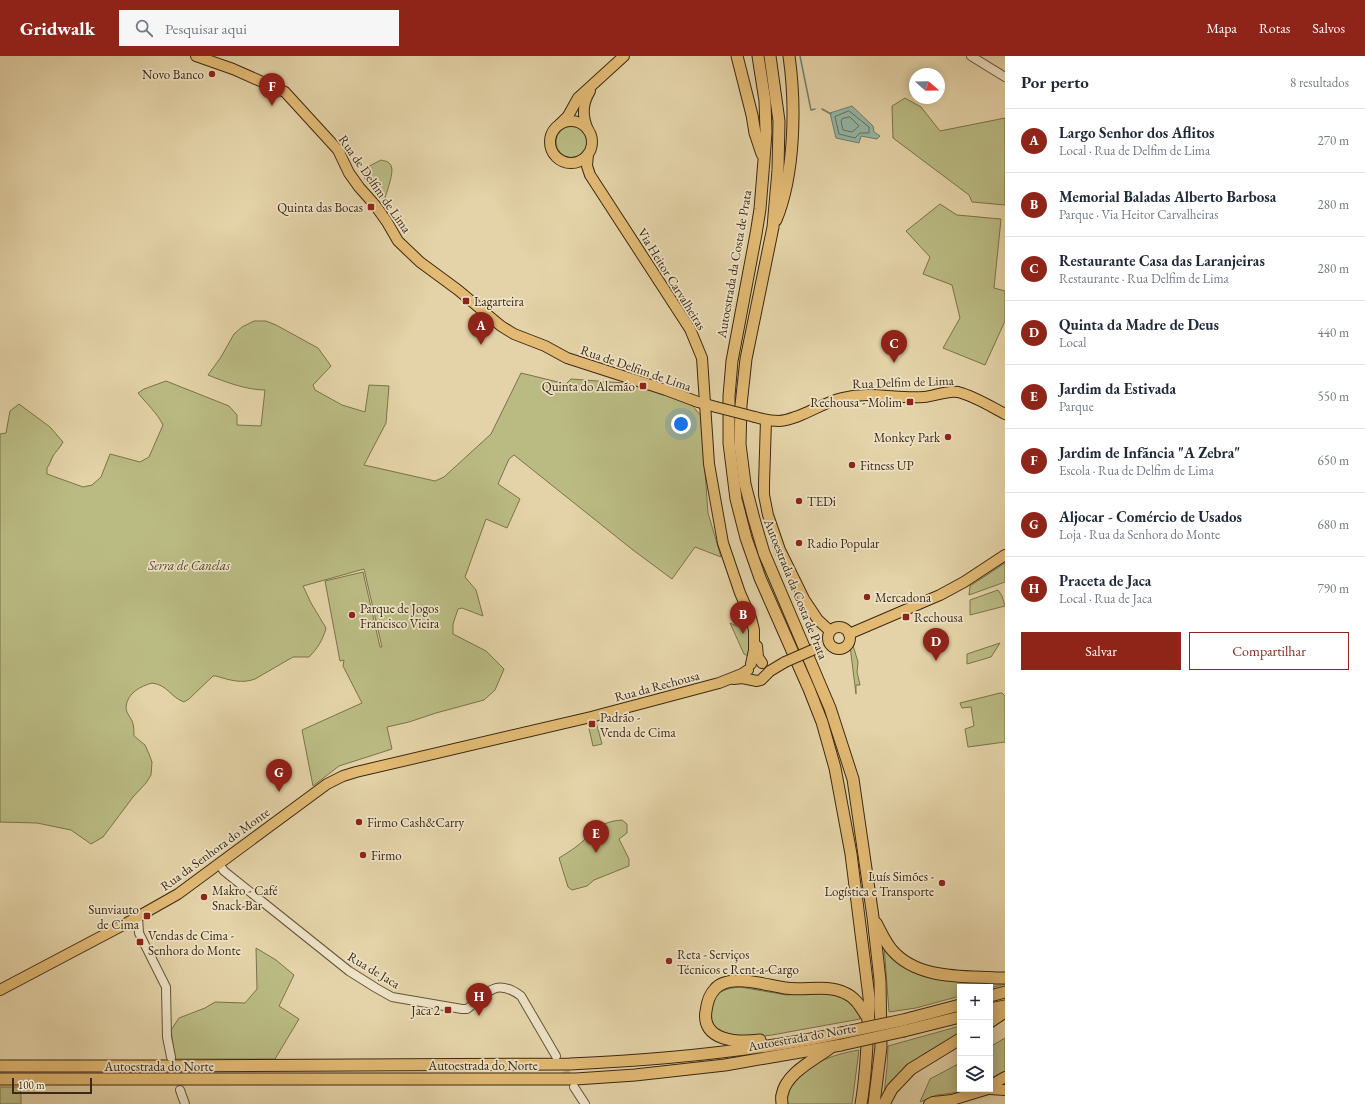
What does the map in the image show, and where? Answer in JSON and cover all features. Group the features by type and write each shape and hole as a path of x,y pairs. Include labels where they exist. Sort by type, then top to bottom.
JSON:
{"highway":[{"path":"737,56 755,133 764,160"},
{"name":"Autoestrada da Costa de Prata","path":"758,56 765,101 766,132 764,160 760,209 732,361 729,396 729,443 735,491 746,538 760,578 822,722 835,768 852,854 869,997 870,1010 868,1020 868,1050 865,1083 861,1104"},
{"name":"Autoestrada da Costa de Prata","path":"770,56 779,121 778,170 773,228 746,359 741,405 740,444 745,484 764,553 830,708 853,779 873,917 880,980 881,1047 874,1104"},
{"path":"773,228 783,205 792,144 794,110 789,56"},
{"path":"873,917 891,949 899,957 920,969 937,974 983,978 1005,978"},
{"path":"796,1042 779,1038 746,1042 714,1035 707,1026 705,1016 707,1001 715,988 724,983 735,980 787,988 829,988 844,992 853,997 868,1020"},
{"path":"993,995 1005,992"},
{"name":"Autoestrada do Norte","path":"0,1066 570,1064 634,1062 726,1053 796,1042 838,1041 903,1020 957,1006"},
{"path":"993,1008 1005,1006"},
{"path":"993,1020 1005,1012"},
{"name":"Autoestrada do Norte","path":"0,1079 576,1079 635,1075 726,1065 838,1041 904,1032 957,1018"},
{"path":"782,1104 782,1095 788,1081 800,1069 838,1041"},
{"path":"884,1104 892,1089 911,1069 957,1041"}],"main road":[{"name":"Rua de Delfim de Lima","path":"196,56 233,69 285,92 338,150 349,173 375,205 398,241 420,262 458,290 501,326 514,334 545,346 567,358 705,404 755,417"},
{"name":"Via Heitor Carvalheiras","path":"624,56 578,98 568,116 553,131 550,138 550,145 552,152 556,157 562,161 584,168 590,175 690,330 698,345 704,372 709,464 719,525 726,555 751,618 754,630 754,650 749,667"},
{"name":"Via Heitor Carvalheiras","path":"590,175 587,166 588,154 592,144 583,113 584,102 594,85"},
{"path":"560,124 573,121 580,123 589,132"},
{"path":"569,163 576,162 588,154"},
{"name":"Rua Delfim de Lima","path":"755,417 778,421 790,419 842,398 866,394 926,397 956,392 971,397 1005,414"},
{"path":"766,420 764,495 768,515 780,550 804,599 818,620 830,631"},
{"name":"Via Heitor Carvalheiras","path":"719,525 736,578 752,612 758,657 763,663"},
{"path":"849,634 940,595 964,582 1005,556"},
{"path":"834,627 842,627 848,631 849,634 848,644 842,648 834,648 829,643 828,636 834,627"},
{"path":"785,662 770,666 757,662 749,667 749,676 753,680 761,680 766,674 785,662 829,643"},
{"path":"763,663 766,668 766,674"},
{"name":"Rua da Rechousa","path":"729,680 749,667"},
{"name":"Rua da Rechousa","path":"591,717 729,680 742,678 753,680"},
{"name":"Rua da Senhora do Monte","path":"0,990 138,917 178,894 327,784 343,776 591,717"},
{"path":"993,1084 1005,1077"},
{"path":"993,1088 1005,1090"},
{"path":"929,1104 933,1102 952,1100 977,1092"}],"street":[{"path":"972,56 1005,77"},
{"name":"Rua de Jaca","path":"219,864 224,871 349,971 392,997 466,1009 490,990 497,987 506,988 513,991 521,996 556,1056"},
{"path":"138,917 139,933 166,987 167,1038 171,1056"},
{"path":"125,924 139,933"},
{"path":"574,1087 585,1104"},
{"path":"180,1090 185,1104"}],"green space":[{"path":"905,98 909,100 909,104 916,104 921,107 940,131 1005,118 1005,205 972,202 969,195 893,138 892,106"},
{"path":"569,126 575,126 584,130 588,142 584,154 575,158 569,158 560,154 556,145 556,139 560,130"},
{"path":"381,160 389,163 392,167 390,182 384,201 366,182 362,170"},
{"path":"940,204 957,215 1001,219 994,288 1005,291 1005,321 985,365 943,348 960,318 952,285 923,274 930,257 906,231"},
{"name":"Serra de Canelas","path":"254,321 266,321 276,325 318,348 331,366 313,385 315,390 342,405 365,412 369,385 389,386 386,423 364,465 435,481 444,477 491,434 521,373 566,384 571,379 624,383 646,388 691,404 701,416 708,513 721,557 695,547 672,579 633,550 514,455 509,459 498,484 520,499 507,528 486,519 465,577 476,590 483,616 462,608 458,609 453,624 453,634 486,651 504,669 495,690 484,700 387,727 392,749 339,766 313,786 302,730 362,703 343,666 344,660 340,661 325,581 363,572 380,647 382,647 364,569 303,586 326,628 315,651 309,657 293,657 255,679 245,681 236,681 213,676 184,702 179,700 162,686 152,683 139,688 132,694 127,702 126,709 134,728 134,736 145,745 149,754 152,762 151,775 103,837 91,844 71,830 37,823 0,822 0,434 6,433 10,411 19,404 50,427 63,442 47,468 47,474 83,487 92,485 101,477 110,454 140,462 149,457 163,425 138,393 144,389 166,381 229,406 237,415 237,425 261,426 265,390 244,387 208,375 221,357 234,334 242,327"},
{"path":"1005,563 1005,582 969,595 970,586"},
{"path":"998,590 1002,596 1005,606 970,615 970,600"},
{"path":"748,614 752,630 748,656 744,654 730,623 739,627"},
{"path":"852,642 858,662 857,672 860,685 856,685 856,694 850,646"},
{"path":"1000,643 991,657 967,664 967,654"},
{"path":"1000,693 1005,696 1005,742 968,747 965,729 974,726 971,707 962,708 960,703"},
{"path":"596,722 602,744 593,746 588,724"},
{"path":"622,820 627,824 627,833 619,839 629,859 629,866 594,880 587,886 572,890 568,887 559,858 575,848 597,828 607,823"},
{"path":"884,945 904,966 1005,981 1005,984 993,987 993,984 957,984 957,997 916,1008 889,1012"},
{"path":"256,948 276,960 294,975 279,1006 299,1019 275,1059 175,1059 171,1030 179,1018 205,1008 215,1002 245,1003 257,989"},
{"path":"740,987 786,995 829,992 848,997 859,1013 860,1019 772,1035 744,1038 723,1035 711,1024 711,1002 717,994 730,988"},
{"path":"957,1027 957,1035 924,1054 904,1068 884,1094 888,1046"},
{"path":"1005,1038 1005,1072 993,1078 993,1056 993,1045"},
{"path":"859,1050 852,1104 785,1104 788,1092 802,1073 823,1060 847,1052"},
{"path":"957,1065 957,1092 960,1092 937,1095 920,1102 930,1079"},
{"path":"0,1087 19,1087 21,1093 21,1104 0,1104"}],"water":[{"path":"852,106 873,126 874,132 880,136 877,139 861,136 859,143 836,138 830,113"}],"waterway":[{"path":"800,56 811,110 815,109"},
{"path":"822,109 831,114"}],"tunnel":[{"path":"559,1060 572,1083"}],"place":[{"name":"Novo Banco","path":"212,74"},
{"name":"Jardim de Infãncia \"A Zebra\"","path":"272,106"},
{"name":"Quinta das Bocas","path":"371,207"},
{"name":"Lagarteira","path":"466,301"},
{"name":"Largo Senhor dos Aflitos","path":"481,345"},
{"name":"Restaurante Casa das Laranjeiras","path":"894,363"},
{"name":"Quinta do Alemão","path":"643,386"},
{"name":"Rechousa - Molim","path":"910,402"},
{"name":"Monkey Park","path":"948,437"},
{"name":"Fitness UP","path":"852,465"},
{"name":"TEDi","path":"799,501"},
{"name":"Radio Popular","path":"799,543"},
{"name":"Mercadona","path":"867,597"},
{"name":"Parque de Jogos Francisco Vieira","path":"352,615"},
{"name":"Rechousa","path":"906,617"},
{"name":"Memorial Baladas Alberto Barbosa","path":"743,634"},
{"name":"Quinta da Madre de Deus","path":"936,661"},
{"name":"Padrão - Venda de Cima","path":"592,724"},
{"name":"Aljocar - Comércio de Usados","path":"279,792"},
{"name":"Firmo Cash&Carry","path":"359,822"},
{"name":"Jardim da Estivada","path":"596,853"},
{"name":"Firmo","path":"363,855"},
{"name":"Luís Simões - Logística e Transporte","path":"942,883"},
{"name":"Makro - Café Snack-Bar","path":"204,897"},
{"name":"Sunviauto de Cima","path":"147,916"},
{"name":"Vendas de Cima - Senhora do Monte","path":"140,942"},
{"name":"Reta - Serviços Técnicos e Rent-a-Cargo","path":"669,961"},
{"name":"Jaca 2","path":"448,1010"},
{"name":"Praceta de Jaca","path":"479,1016"}]}
